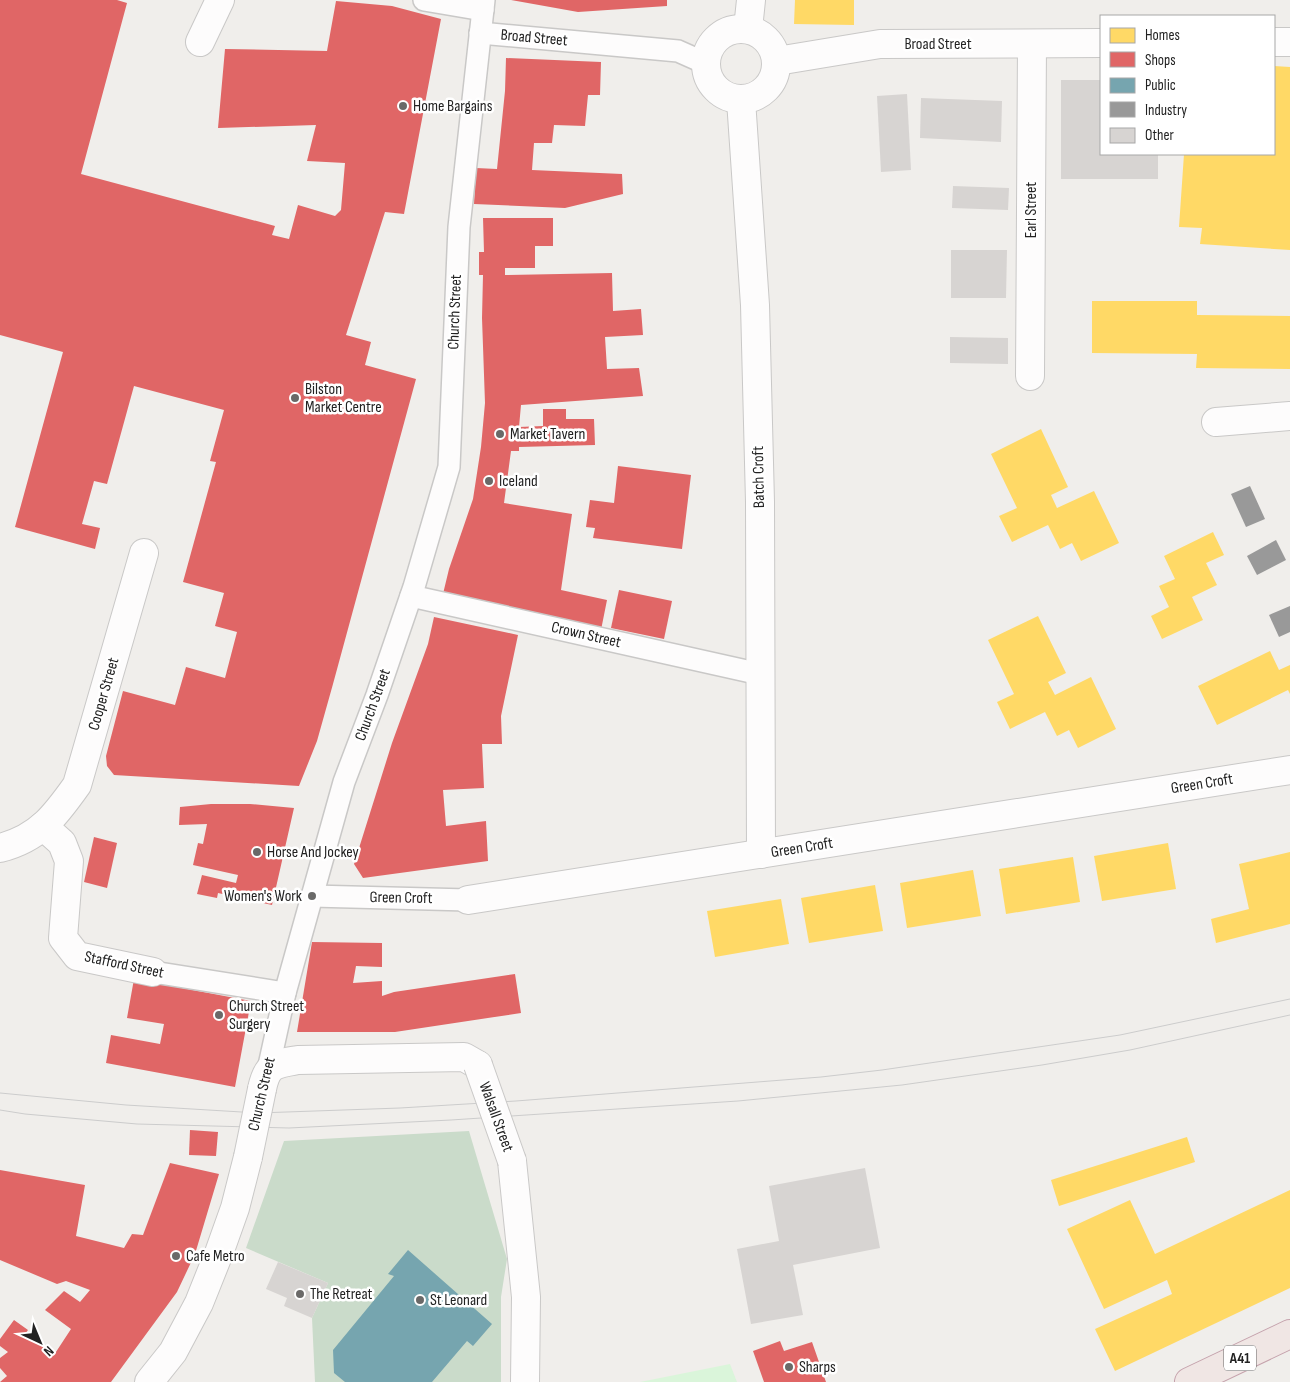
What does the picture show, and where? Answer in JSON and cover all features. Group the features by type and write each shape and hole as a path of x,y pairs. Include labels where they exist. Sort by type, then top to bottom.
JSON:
{"highway":[{"name":"A41","path":"1189,1382 1290,1334"}],"street":[{"path":"200,42 220,0"},
{"path":"424,0 484,5"},
{"path":"748,29 751,0"},
{"name":"Church Street","path":"149,1382 173,1352 198,1304 235,1208 285,993 344,782 377,695 411,596 449,467 459,228 484,5"},
{"path":"748,29 759,33 774,50 777,61 776,73 771,83 763,92 753,98 741,100 730,98 712,84 707,74 705,63 712,44 719,36 728,31 748,29"},
{"name":"Broad Street","path":"480,33 678,51 705,63"},
{"path":"1275,42 1290,42"},
{"name":"Broad Street","path":"777,61 880,44 1100,43"},
{"name":"Earl Street","path":"1030,376 1032,44"},
{"name":"Batch Croft","path":"741,100 755,305 760,502 761,854"},
{"path":"1216,422 1290,416"},
{"name":"Cooper Street","path":"0,848 18,843 43,826 61,809 77,785 144,553"},
{"name":"Crown Street","path":"411,596 760,674"},
{"name":"Green Croft","path":"312,896 468,900 1290,770"},
{"name":"Stafford Street","path":"43,826 62,843 69,861 63,938 78,956 153,972 285,993"},
{"name":"Walsall Street","path":"265,1080 280,1064 308,1060 464,1057 478,1065 512,1161 526,1297 525,1382"}],"green space":[{"path":"469,1131 507,1259 501,1297 501,1382 315,1382 312,1318 328,1283 246,1248 284,1141"},
{"path":"730,1364 737,1382 640,1382"}],"building: Homes":[{"path":"795,0 854,0 854,25 794,24"},
{"path":"1275,66 1290,67 1290,250 1200,244 1202,228 1179,227 1184,155 1275,155"},
{"path":"1092,301 1197,301 1197,315 1290,316 1290,369 1196,368 1197,354 1092,353"},
{"path":"1041,429 1068,487 1051,495 1057,508 1094,491 1119,543 1081,561 1072,543 1060,549 1048,525 1012,542 999,516 1017,508 991,454"},
{"path":"1213,532 1224,555 1206,563 1217,585 1192,597 1203,620 1162,639 1151,616 1169,607 1159,586 1175,579 1164,556"},
{"path":"1038,616 1066,673 1048,682 1055,695 1091,677 1116,729 1078,748 1069,730 1057,736 1045,712 1010,729 997,702 1014,694 988,640"},
{"path":"1270,651 1279,670 1290,665 1290,694 1288,690 1217,725 1198,686"},
{"path":"1168,843 1176,889 1102,901 1094,856"},
{"path":"1290,852 1290,924 1216,943 1211,919 1249,909 1239,864"},
{"path":"1073,857 1080,902 1006,914 999,869"},
{"path":"973,870 981,916 907,928 900,883"},
{"path":"875,885 883,931 809,943 801,898"},
{"path":"781,899 789,944 715,957 707,911"},
{"path":"1187,1137 1195,1162 1059,1206 1051,1180"},
{"path":"1290,1190 1290,1288 1115,1371 1095,1329 1172,1294 1167,1280 1104,1309 1067,1229 1130,1200 1155,1254"}],"building: Shops":[{"name":"Bilston Market Centre","path":"0,0 117,0 127,3 81,174 275,226 272,235 289,239 298,205 335,216 341,210 345,163 307,161 316,125 218,128 225,49 327,51 336,1 392,6 441,19 404,214 385,212 346,335 371,342 365,365 416,379 317,741 299,786 114,775 107,766 106,756 123,691 175,705 186,667 225,678 237,632 215,626 224,593 183,582 216,462 210,461 224,410 134,386 107,484 94,481 82,524 100,528 95,549 15,527 63,352 0,335"},
{"path":"511,0 667,0 667,6 578,12"},
{"path":"506,58 601,62 600,95 588,95 585,126 554,125 552,143 534,143 532,170 622,174 623,194 565,208 474,204 476,168 497,169 505,91"},
{"path":"483,218 553,218 553,246 535,246 535,268 505,268 505,275 612,273 613,311 641,309 643,335 605,337 607,369 639,368 643,396 521,405 519,427 543,426 543,409 566,409 566,419 594,419 595,445 519,447 519,451 511,451 504,503 572,514 561,590 607,600 601,630 442,598 449,569 473,499 481,447 485,403 482,318 483,275 479,275 479,252 484,252"},
{"path":"618,466 691,475 682,549 593,538 595,528 586,527 590,500 614,503"},
{"path":"619,590 672,601 664,639 611,628"},
{"path":"434,617 518,635 501,716 502,744 482,744 484,788 443,790 446,826 486,821 488,861 363,878 354,864 392,743 428,644"},
{"path":"211,804 250,804 294,808 272,905 218,893 217,898 197,894 202,875 236,883 238,875 193,865 198,843 203,844 207,824 179,825 180,807"},
{"path":"94,837 117,843 107,888 84,882"},
{"path":"312,942 382,943 382,967 356,966 353,983 382,981 382,996 394,992 515,974 521,1013 395,1032 297,1032"},
{"path":"134,979 251,1001 235,1087 106,1063 111,1035 160,1044 164,1024 127,1018"},
{"path":"190,1130 218,1132 216,1156 189,1155"},
{"path":"170,1163 219,1174 195,1254 177,1292 111,1382 0,1382 7,1376 0,1368 0,1358 8,1352 0,1346 0,1339 14,1320 28,1330 25,1334 54,1355 71,1329 45,1310 64,1291 80,1302 90,1290 66,1281 57,1284 0,1260 0,1170 85,1185 76,1236 124,1248 132,1234 143,1235"},
{"name":"Sharps","path":"780,1341 784,1351 812,1342 826,1382 764,1382 753,1351"}],"building: Public":[{"name":"St Leonard","path":"408,1250 492,1324 473,1346 467,1341 432,1382 345,1382 334,1373 333,1350 394,1276 388,1274"}],"building: Industry":[{"path":"1250,486 1265,519 1246,527 1231,494"},
{"path":"1276,540 1286,560 1257,575 1247,556"},
{"path":"1290,606 1290,632 1279,637 1269,615"}],"building: Other":[{"path":"1061,80 1100,80 1100,155 1158,155 1158,179 1061,179"},
{"path":"907,94 911,170 881,172 877,96"},
{"path":"921,98 1002,101 1001,142 920,138"},
{"path":"953,186 1009,188 1008,210 952,208"},
{"path":"951,250 1007,250 1006,298 951,298"},
{"path":"950,337 1008,338 1008,364 950,363"},
{"path":"865,1168 880,1248 793,1265 803,1315 751,1324 737,1249 779,1241 769,1186"},
{"name":"The Retreat","path":"278,1262 328,1283 312,1318 284,1306 287,1298 266,1289"}],"tram line":[{"path":"0,1093 126,1105 258,1113 400,1108 516,1101 821,1077 882,1070 1120,1035 1290,999"},
{"path":"0,1110 137,1124 289,1128 451,1120 738,1101 902,1085 1042,1065 1130,1050 1290,1015"}],"place":[{"name":"Home Bargains","path":"403,106"},
{"name":"Bilston Market Centre","path":"295,398"},
{"name":"Market Tavern","path":"500,434"},
{"name":"Iceland","path":"489,481"},
{"name":"Horse And Jockey","path":"257,852"},
{"name":"Women's Work","path":"312,896"},
{"name":"Church Street Surgery","path":"219,1015"},
{"name":"Cafe Metro","path":"176,1256"},
{"name":"The Retreat","path":"300,1294"},
{"name":"St Leonard","path":"420,1300"},
{"name":"Sharps","path":"789,1367"}]}
